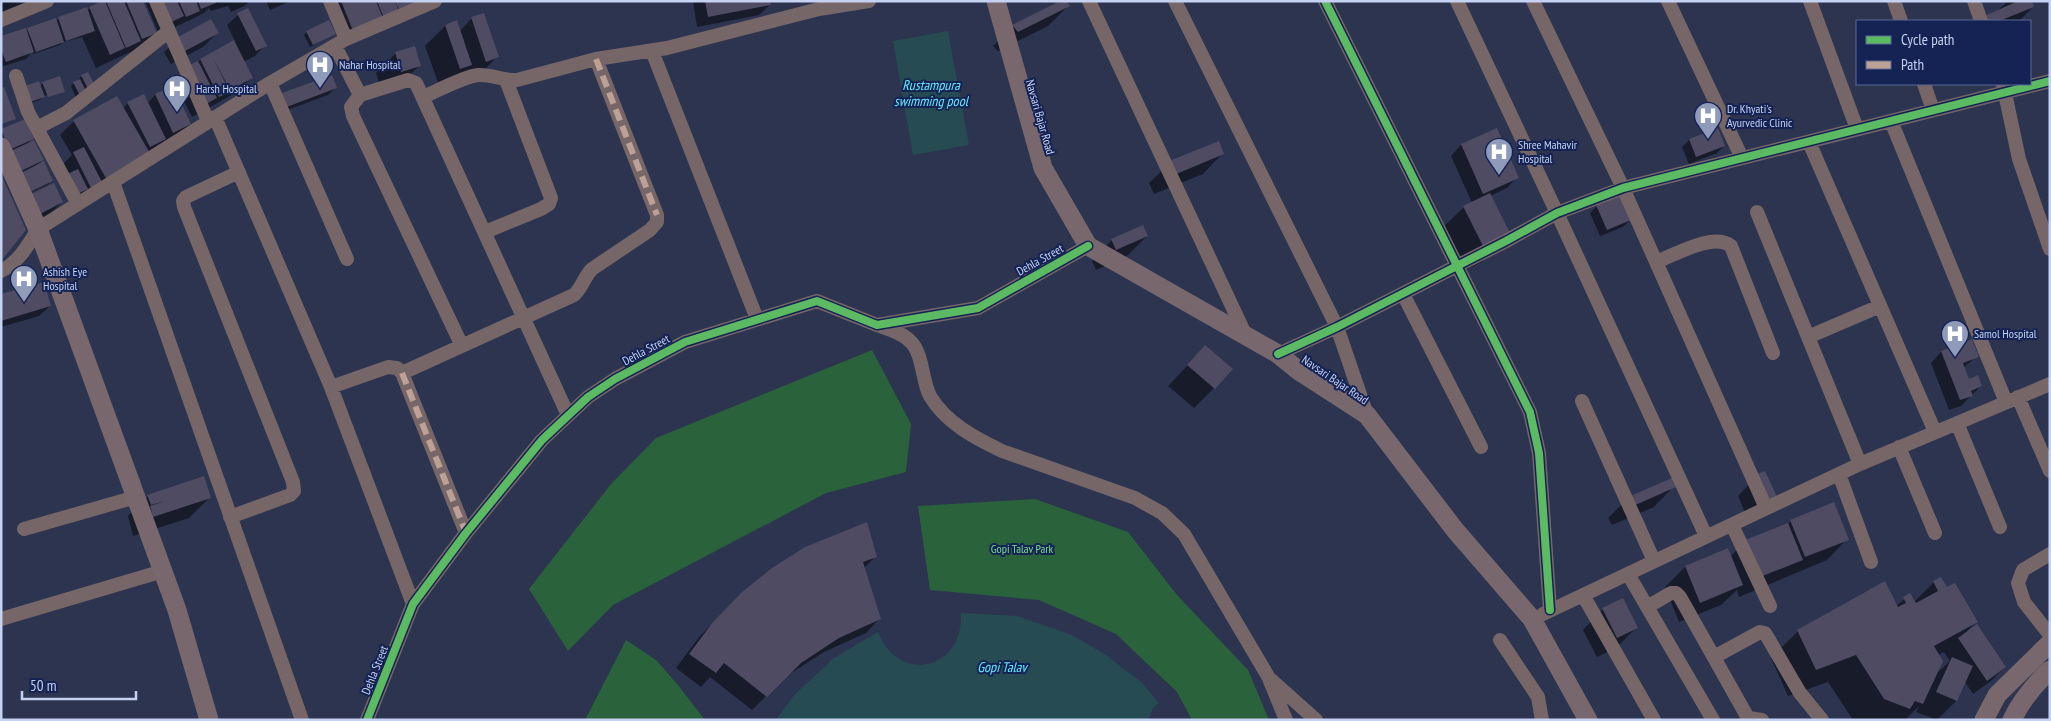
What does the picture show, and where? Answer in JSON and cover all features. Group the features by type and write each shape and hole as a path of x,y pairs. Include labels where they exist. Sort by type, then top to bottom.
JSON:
{"main road":[{"name":"Navsari Bajar Road","path":"996,1 1043,168 1088,246 1278,354 1299,371 1367,415 1455,530 1532,619 1588,720"},
{"path":"1,147 38,229 163,571 177,610 209,720"},
{"path":"1984,720 1997,695 2050,642"},
{"path":"2012,720 2023,699 2050,670"}],"street":[{"path":"1,20 47,1"},
{"path":"156,1 239,172 331,387 413,604"},
{"path":"330,1 340,42 360,96"},
{"path":"1,271 7,268 25,249 38,229 270,82 340,42 435,1"},
{"path":"423,97 476,75 490,75 506,80 517,80 596,59 652,51 818,5 869,1"},
{"path":"1089,1 1246,336"},
{"path":"1175,1 1337,327 1367,415"},
{"path":"1325,1 1530,412 1539,453 1550,610"},
{"path":"1457,1 1558,213 1706,536"},
{"path":"1534,1 1623,188 1766,508"},
{"path":"1668,1 1742,158"},
{"path":"1810,1 1857,130"},
{"path":"1894,1 1902,20"},
{"path":"1974,1 1981,20"},
{"path":"37,128 66,113 169,31"},
{"path":"652,51 757,320"},
{"path":"402,373 574,295 579,291 585,276 592,269 650,230 657,222 657,215 596,59"},
{"path":"16,76 25,105 78,204"},
{"path":"462,346 353,116 351,107 360,96 408,80 416,83 423,97 568,414"},
{"path":"485,232 541,209 549,204 551,198 506,80"},
{"path":"2031,84 2050,81"},
{"path":"270,82 347,259"},
{"path":"1924,85 1933,110"},
{"path":"1278,354 1403,294 1558,213 1623,188 1857,130 1933,110 2004,88 2024,85"},
{"path":"2004,88 2019,159 2050,249"},
{"path":"1891,121 2012,400 2050,471"},
{"path":"1808,142 1935,432"},
{"path":"230,517 290,495 294,490 293,482 184,207 183,201 186,197 239,172"},
{"path":"113,182 302,720"},
{"path":"1758,212 1860,464"},
{"path":"1656,262 1707,241 1727,242 1731,246 1773,353"},
{"name":"Dehla Street","path":"367,720 413,604 466,533 542,440 588,397 615,379 685,342 817,302 877,325 978,308 1088,246"},
{"path":"1403,294 1481,447"},
{"path":"1808,337 1880,306"},
{"path":"877,325 904,336 912,342 929,394 943,414 982,442 1002,452 1135,498 1162,513 1174,524 1184,534 1193,548 1269,678 1286,720"},
{"path":"331,387 388,367 397,368 402,373 466,533"},
{"path":"1532,619 1860,464 2050,384"},
{"path":"1582,401 1654,561"},
{"path":"1957,423 2000,528"},
{"path":"1899,447 1935,533"},
{"path":"1839,474 1871,562"},
{"path":"24,529 136,497"},
{"path":"1732,525 1770,606"},
{"path":"2050,554 2023,570 2018,583 2024,602 2050,635"},
{"path":"1,619 163,571"},
{"path":"1628,574 1713,720"},
{"path":"1647,607 1671,593 1676,593 1748,718 1762,720"},
{"path":"1583,595 1654,720"},
{"path":"1714,657 1760,632 1765,633 1800,693 1822,720"},
{"path":"1500,640 1538,697 1542,720"},
{"path":"1269,678 1316,720"}],"green space":[{"path":"872,350 911,424 906,472 826,493 613,605 568,651 529,589 611,484 656,438"},
{"name":"Gopi Talav Park","path":"1035,499 1128,532 1177,595 1248,670 1269,720 1192,720 1177,692 1116,634 1039,600 930,590 918,506"},
{"path":"626,640 656,660 705,720 585,720"}],"water":[{"name":"Rustampura swimming pool","path":"948,31 969,145 913,155 893,41"},
{"name":"Gopi Talav","path":"961,613 1017,616 1072,635 1106,655 1141,682 1159,703 1153,708 1148,720 776,720 794,695 834,658 878,632 888,649 900,659 914,664 929,664 942,658 952,647 959,632"}],"building":[{"path":"105,1 125,48 110,55 89,7"},
{"path":"106,1 124,1 141,41 126,48"},
{"path":"126,1 143,1 157,33 142,39"},
{"path":"160,1 177,1 184,16 169,23"},
{"path":"179,1 196,1 200,11 186,17"},
{"path":"198,1 215,1 216,3 201,9"},
{"path":"341,1 376,1 383,18 353,31"},
{"path":"377,1 395,1 399,12 384,18"},
{"path":"395,1 423,1 400,12"},
{"path":"705,1 770,1 771,5 708,17"},
{"path":"1060,1 1067,1 1070,6 1018,32 1012,25"},
{"path":"2018,1 2032,1 2034,7 2002,20 1984,20 1982,17"},
{"path":"87,7 95,31 66,41 58,17"},
{"path":"248,8 267,46 256,51 237,13"},
{"path":"484,13 499,57 486,62 471,17"},
{"path":"56,18 64,42 36,52 27,28"},
{"path":"211,19 219,33 185,51 178,37"},
{"path":"329,20 336,34 313,45 306,31"},
{"path":"457,20 472,65 460,69 445,25"},
{"path":"26,28 34,52 6,62 1,49 1,36"},
{"path":"234,40 253,78 230,90 212,56 230,92 219,97 200,59"},
{"path":"415,46 421,66 401,72 395,52"},
{"path":"198,61 217,98 206,104 187,66"},
{"path":"88,72 95,86 89,91 81,75"},
{"path":"332,75 337,88 284,108 279,94"},
{"path":"60,76 65,92 48,97 42,82"},
{"path":"80,79 87,93 81,98 73,82"},
{"path":"39,81 45,97 27,103 22,87"},
{"path":"173,86 191,124 173,133 155,94"},
{"path":"4,87 16,119 1,124 1,88"},
{"path":"144,94 166,139 150,147 127,102"},
{"path":"117,96 151,155 107,180 73,120"},
{"path":"25,119 34,139 9,150 1,129"},
{"path":"1497,128 1519,178 1483,194 1461,144"},
{"path":"1718,128 1725,146 1696,157 1689,139"},
{"path":"34,140 44,160 21,171 11,151"},
{"path":"1219,141 1224,154 1174,175 1169,161"},
{"path":"84,147 103,184 92,190 73,152"},
{"path":"44,161 53,181 30,192 21,173"},
{"path":"78,169 88,189 75,195 65,175"},
{"path":"1,174 26,230 1,261"},
{"path":"54,183 63,202 40,214 31,194"},
{"path":"1490,193 1511,235 1484,248 1463,206"},
{"path":"1621,195 1631,220 1607,230 1596,205"},
{"path":"1143,225 1148,236 1116,250 1111,239"},
{"path":"44,282 51,306 1,321 1,294"},
{"path":"1972,339 1979,357 1963,363 1969,379 1978,375 1982,386 1971,391 1973,396 1960,400 1941,351"},
{"path":"1205,345 1233,369 1215,389 1187,365"},
{"path":"1765,471 1778,499 1770,502 1757,474"},
{"path":"204,476 211,498 153,517 150,506 165,501 151,505 147,495"},
{"path":"1672,478 1676,487 1633,506 1628,497"},
{"path":"1834,502 1849,540 1805,557 1790,520"},
{"path":"867,522 877,557 863,562 881,619 839,638 801,663 767,697 724,663 716,673 689,654 713,622 741,593 772,568 805,547"},
{"path":"1788,523 1803,560 1760,577 1745,540"},
{"path":"1728,548 1743,585 1700,603 1685,566"},
{"path":"1941,577 1947,587 1955,583 1978,622 1934,646 1943,661 1923,704 1915,701 1910,709 1884,699 1856,655 1816,670 1797,630 1885,581 1898,607 1906,603 1903,597 1910,593 1916,603 1938,591 1933,581"},
{"path":"1623,598 1638,628 1617,638 1602,608"},
{"path":"1977,624 2006,667 1987,681 1958,638"},
{"path":"1952,657 1973,666 1957,701 1936,692"}],"marked path":[{"path":"596,59 657,215"},
{"path":"402,373 466,533"}],"cycle path":[{"path":"1325,1 1530,412 1539,453 1550,610"},
{"path":"1278,354 1337,327 1557,213 1623,188 2050,81"},
{"path":"367,720 413,604 466,533 542,440 588,397 615,379 685,342 817,301 877,325 978,308 1088,246"}],"place":[{"name":"Nahar Hospital","path":"320,89"},
{"name":"Harsh Hospital","path":"177,113"},
{"name":"Dr. Khyati's Ayurvedic Clinic","path":"1708,140"},
{"name":"Shree Mahavir Hospital","path":"1499,176"},
{"name":"Ashish Eye Hospital","path":"24,303"},
{"name":"Samol Hospital","path":"1955,358"}]}
